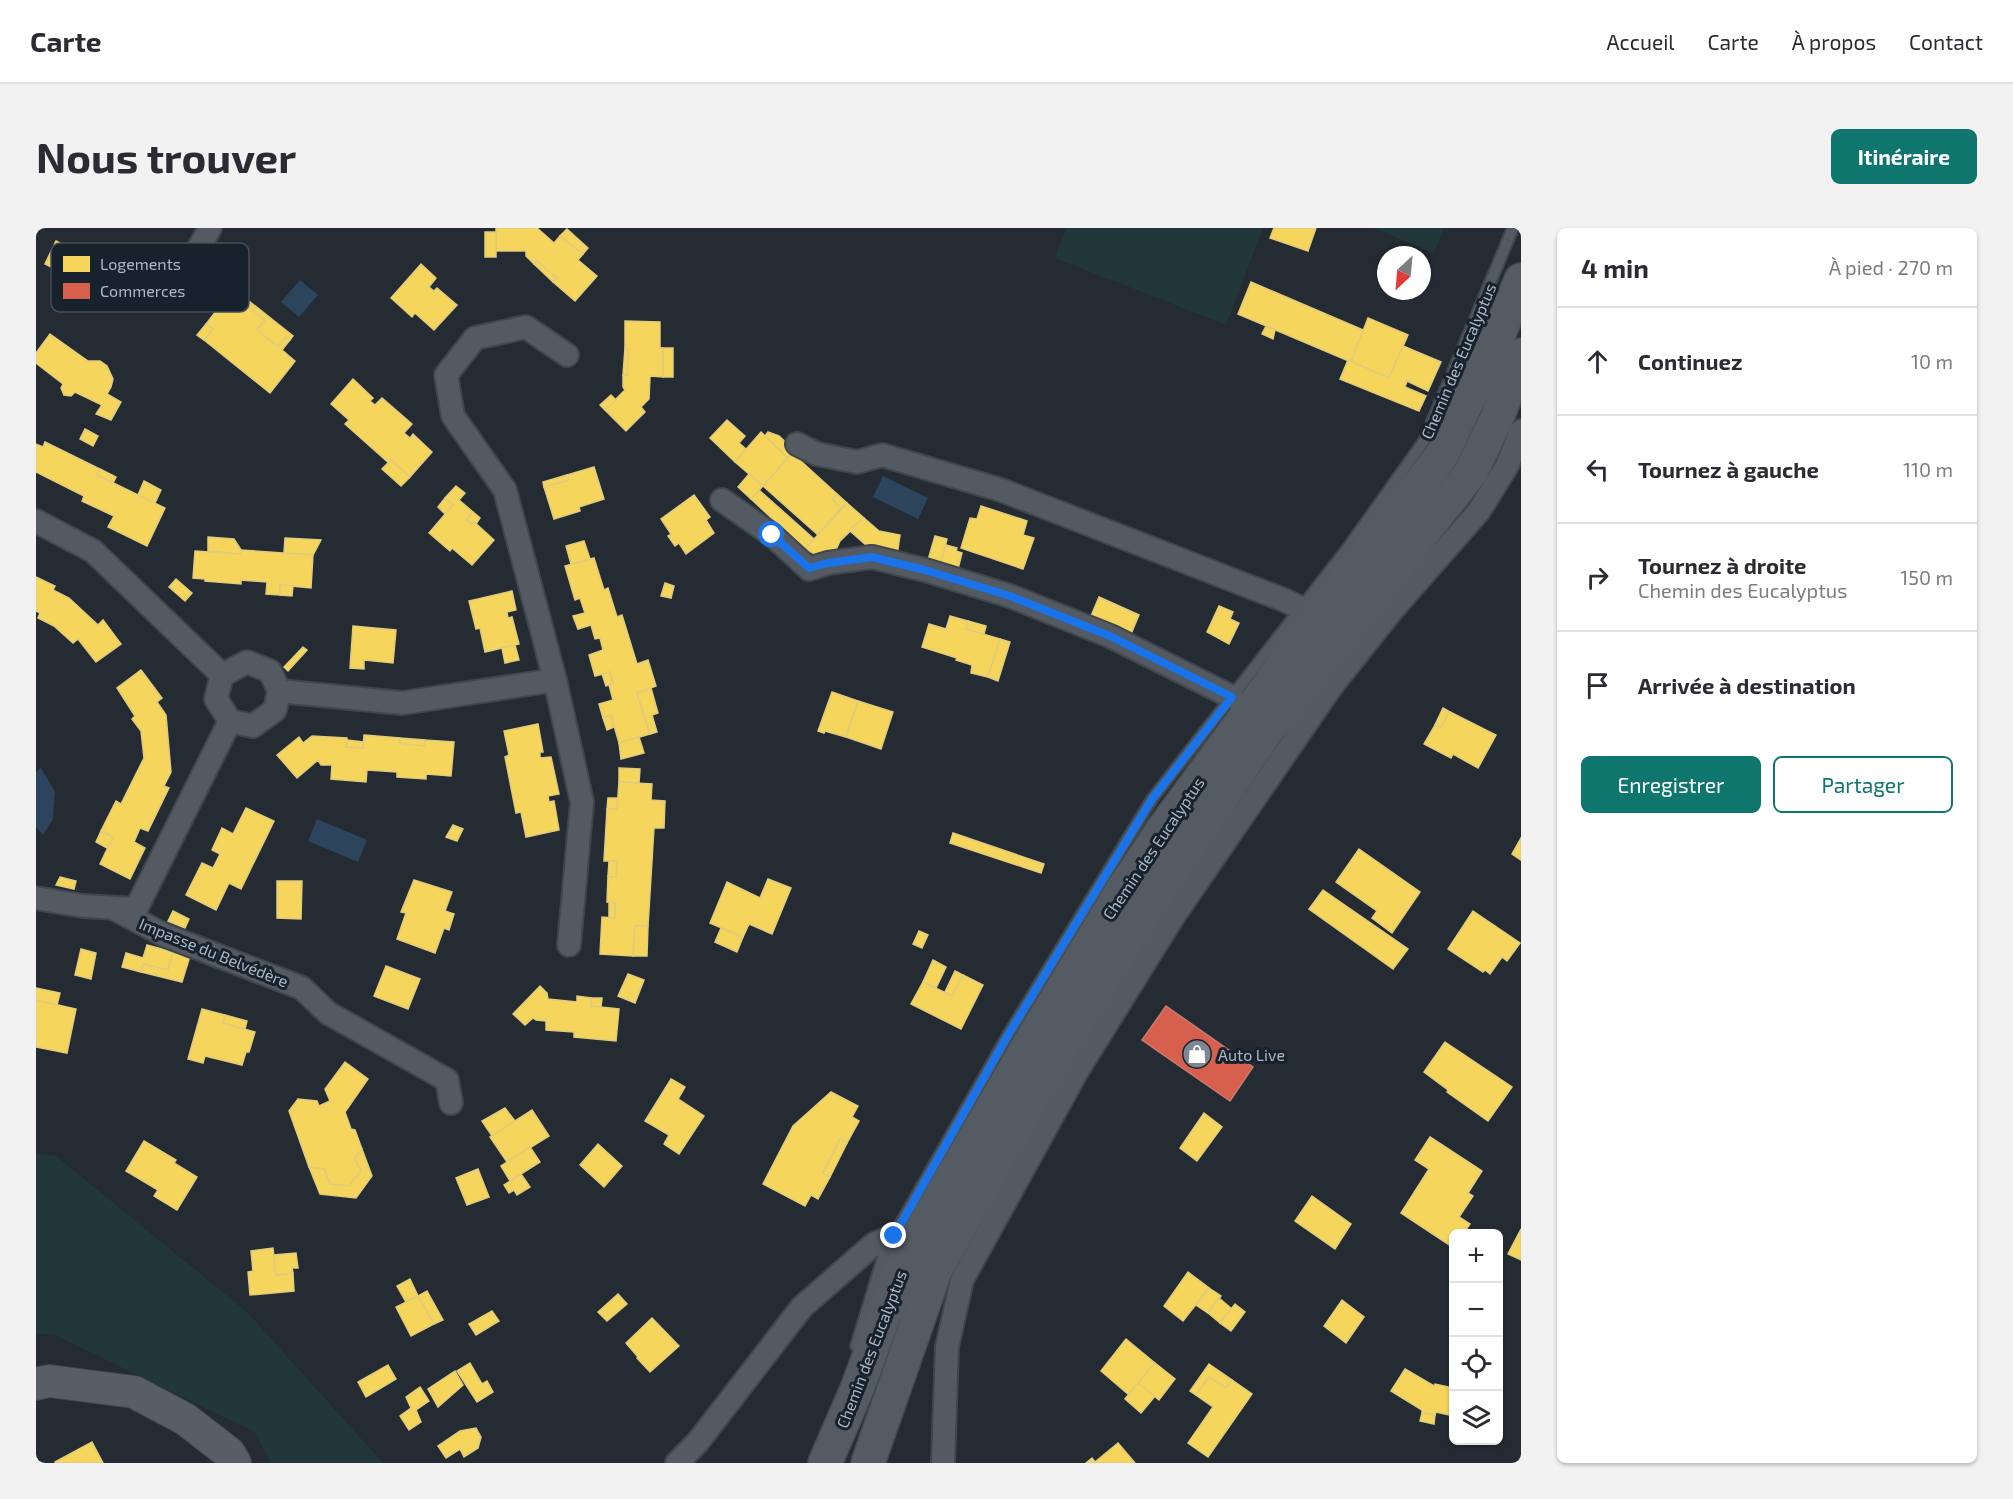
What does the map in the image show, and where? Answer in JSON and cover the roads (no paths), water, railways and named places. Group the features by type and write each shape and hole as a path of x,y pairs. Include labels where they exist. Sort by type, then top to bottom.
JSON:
{"main road":[{"name":"Chemin des Eucalyptus","path":"829,1455 857,1389 906,1257 1028,1046 1121,892 1164,828 1348,576 1442,455 1496,341 1521,279"},
{"name":"Chemin des Eucalyptus","path":"868,1463 935,1271 1053,1061 1148,907 1268,729 1471,472 1497,418 1521,355"}],"street":[{"path":"202,243 210,228"},
{"path":"567,356 526,327 475,338 446,375 453,416 505,490 555,680 582,802 569,945"},
{"path":"943,1463 947,1347 962,1280 1076,1073 1173,918 1331,687 1394,609 1514,469 1521,431"},
{"path":"798,444 817,454 857,462 882,455 1000,490 1301,608"},
{"path":"722,500 772,535 809,568 872,557 925,570 1010,596 1110,636 1232,697"},
{"path":"36,522 93,551 222,675"},
{"path":"247,662 270,671 279,692 275,710 253,726 230,721 216,699 222,675 247,662"},
{"path":"279,692 402,703 555,680"},
{"name":"Impasse du Belvédère","path":"36,898 83,906 136,909 230,721"},
{"name":"Impasse du Belvédère","path":"113,908 164,935 302,988 328,1013 447,1080 451,1103"},
{"path":"677,1463 697,1443 802,1307 874,1244 894,1236"},
{"path":"36,1384 49,1381 134,1392 185,1419 229,1453 235,1463"}],"lane":[{"name":"Chemin des Eucalyptus","path":"852,1361 885,1251 1008,1035 1152,799 1347,549 1424,441 1513,228"},
{"name":"Chemin des Eucalyptus","path":"829,1455 844,1393"}],"water":[{"path":"300,280 318,295 299,317 281,302"},
{"path":"883,476 928,498 918,519 873,497"},
{"path":"41,768 55,792 53,819 43,835 36,827 36,772"},
{"path":"317,819 367,840 358,862 308,841"}],"place":[{"name":"Auto Live","path":"1197,1054"}]}
